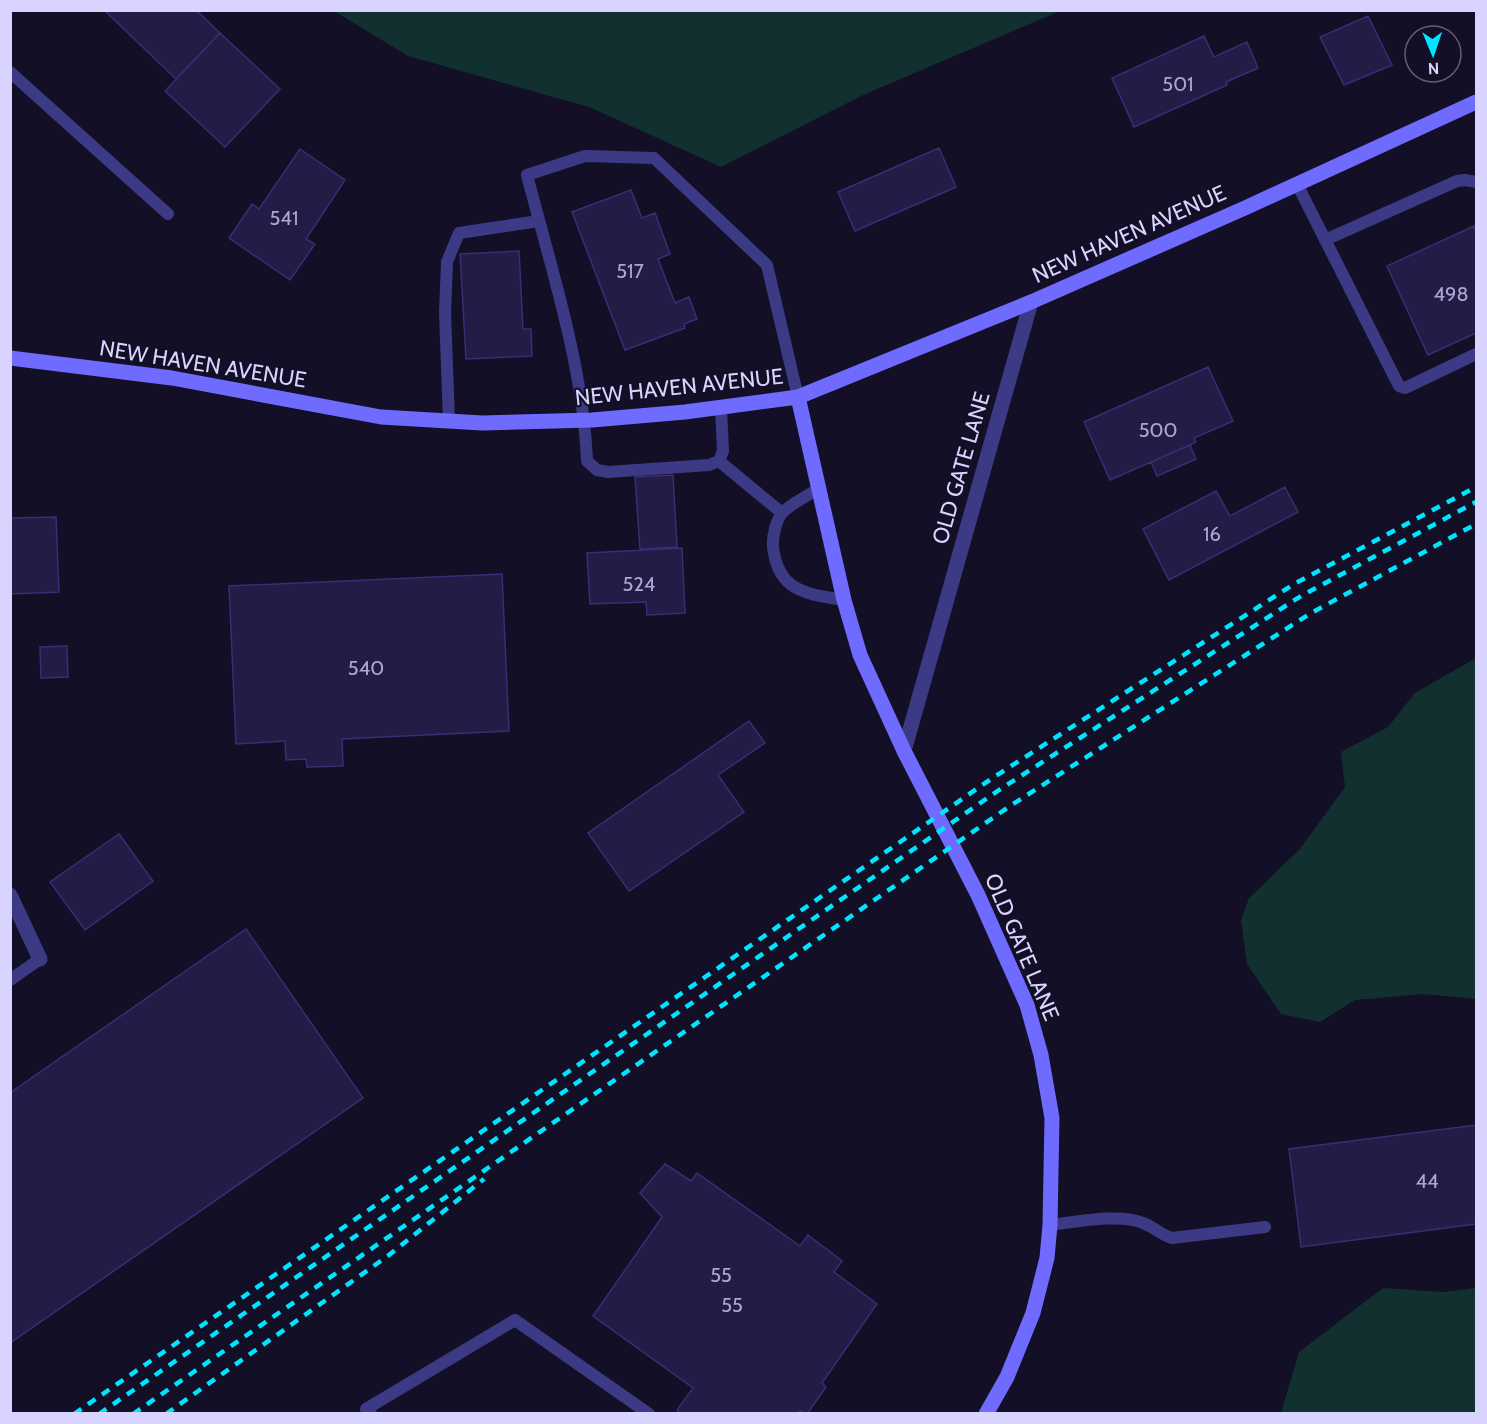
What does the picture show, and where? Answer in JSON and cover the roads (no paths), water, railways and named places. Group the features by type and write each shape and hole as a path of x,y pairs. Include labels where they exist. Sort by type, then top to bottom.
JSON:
{"main road":[{"name":"NEW HAVEN AVENUE","path":"11,355 172,378 381,417 482,423 584,421 721,408 798,397 1031,302 1476,102"},
{"name":"OLD GATE LANE","path":"798,397 844,600 860,655 904,751 978,895 1027,1005 1041,1055 1052,1118 1050,1225 1047,1258 1033,1314 1007,1377 986,1413"}],"street":[{"name":"OLD GATE LANE","path":"904,751 1031,302"},
{"path":"10,895 40,959"}],"lane":[{"path":"10,72 168,214"},
{"path":"720,461 709,465 608,472 597,470 587,461 577,370 527,175 585,156 654,158 767,265 798,397"},
{"path":"1326,240 1457,182 1465,180 1476,182"},
{"path":"1297,184 1399,386 1406,388 1476,354"},
{"path":"449,421 445,312 447,262 459,233 539,221"},
{"path":"720,461 723,451 721,408"},
{"path":"720,461 782,513"},
{"path":"819,488 782,513 772,539 775,562 788,584 805,594 844,600"},
{"path":"10,980 40,959"},
{"path":"1050,1225 1125,1219 1142,1222 1163,1236 1172,1238 1265,1227"},
{"path":"371,1413 366,1409 515,1320 649,1413"}],"railway":[{"path":"74,1414 991,779 1294,584 1476,487"},
{"path":"99,1414 999,790 1301,596 1476,502"},
{"path":"133,1414 1010,806 1311,613 1476,524"},
{"path":"166,1414 389,1255 484,1179"}]}
